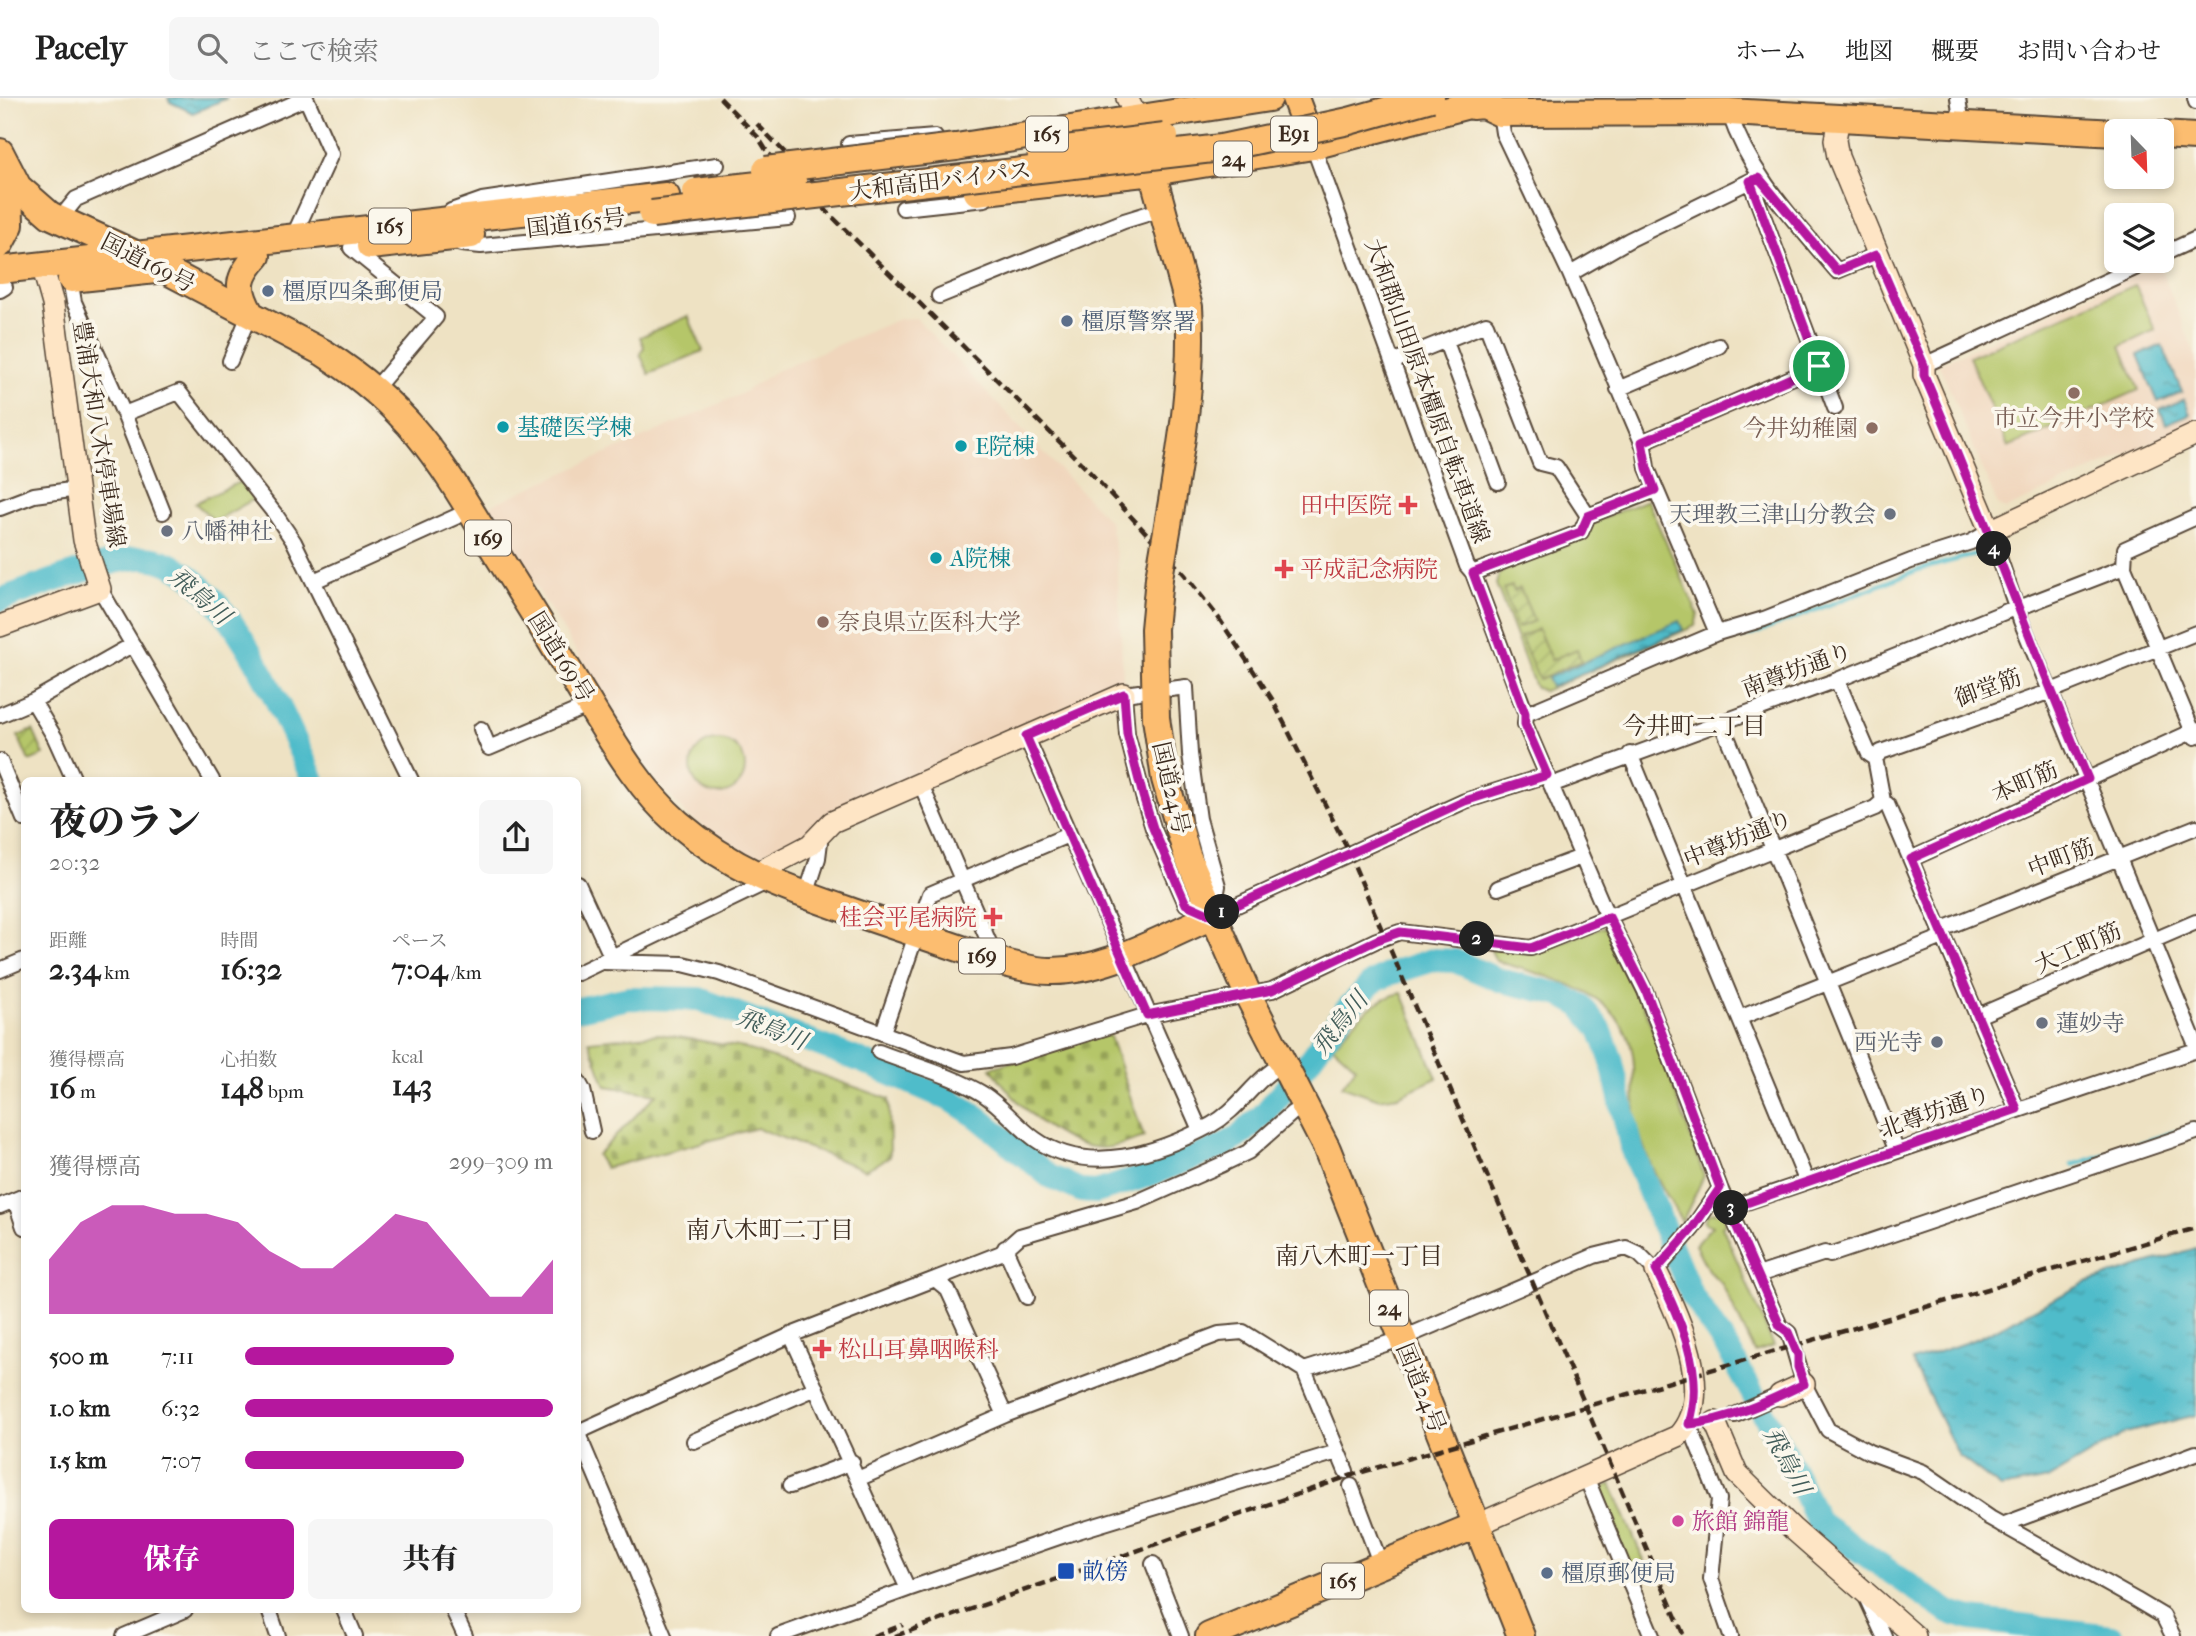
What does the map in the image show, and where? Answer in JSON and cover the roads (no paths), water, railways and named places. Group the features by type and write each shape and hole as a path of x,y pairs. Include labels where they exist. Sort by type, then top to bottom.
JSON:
{"highway":[{"name":"24","path":"1144,137 1269,98"},
{"path":"1296,98 1313,146"},
{"name":"大和高田バイパス","path":"655,202 1293,117 1374,98"},
{"name":"大和高田バイパス","path":"1144,137 1295,134 1431,98"},
{"path":"1488,106 1570,112 1726,105 1962,126 2104,132"},
{"name":"24","path":"1144,137 1313,146 1488,106"},
{"path":"2174,136 2196,137"},
{"name":"国道165号","path":"1,284 53,276 159,270 257,256 351,248 421,232 655,202 770,169 956,147 1144,137"},
{"name":"国道165号","path":"655,202 722,219 1103,178 1144,137"},
{"name":"国道24号","path":"1144,137 1189,307 1191,338 1182,445 1159,578 1154,629 1153,684 1165,779 1187,855 1249,997 1302,1099 1357,1220 1401,1339 1521,1636"},
{"path":"0,244 10,225 5,162"},
{"name":"国道169号","path":"5,162 27,197 59,220 133,253 159,270 250,313 324,353 374,389 428,444 454,480 590,705 643,784 676,821 718,854 760,878 916,934 997,961 1050,971 1091,965 1122,955 1213,916"},
{"name":"国道165号","path":"53,276 133,253 294,235 421,232"},
{"path":"250,313 238,284 243,271 257,256"},
{"name":"165","path":"1209,1636 1477,1525"}],"street":[{"path":"59,220 76,199 306,98 331,154 294,235"},
{"path":"1958,98 1962,126"},
{"path":"1726,105 1835,408"},
{"path":"1488,106 1570,274 1642,442 1655,490 1717,633"},
{"path":"1839,117 1835,140 1838,157 1876,255 1924,365 1924,375 1990,531 1995,553 2196,1047"},
{"path":"849,144 1097,119 1144,137"},
{"name":"大和郡山田原本橿原自転車道線","path":"1313,146 1467,566 1473,573 1525,713 1525,724 1581,857 1646,991 1720,1188 1780,1326 1788,1332 1804,1384 1828,1430 1870,1452 1923,1472 2002,1525 2163,1616 2173,1636"},
{"path":"421,232 482,200 717,165"},
{"path":"903,208 1065,191 1103,178"},
{"path":"1754,180 1837,271 1876,255"},
{"path":"1570,274 1629,240 1754,180"},
{"path":"939,296 1124,220 1164,209"},
{"path":"421,232 481,246 788,218"},
{"path":"2174,249 2196,239"},
{"path":"351,248 436,317 374,389"},
{"path":"1924,365 2124,273"},
{"path":"53,276 74,302 124,414 163,512"},
{"name":"豊浦大和八木停車場線","path":"53,276 53,304 84,540 99,586"},
{"path":"230,361 250,313"},
{"path":"1392,362 1486,324 1540,463 1556,467 1588,516"},
{"path":"1446,342 1498,482"},
{"path":"1618,389 1719,346"},
{"path":"1642,442 1819,366"},
{"path":"124,414 179,392 275,514 314,581 410,777"},
{"path":"1525,713 1717,633 1764,619 1911,561 1971,542 2196,434"},
{"path":"0,508 34,495 78,489"},
{"path":"1473,573 1581,532 1588,516 1655,490"},
{"path":"314,581 471,510"},
{"path":"2195,733 2124,567 2125,549 2196,517"},
{"name":"南尊坊通り","path":"1213,916 1465,801 1549,780 1721,723 2124,567"},
{"path":"0,626 99,586 210,777"},
{"name":"御堂筋","path":"1875,758 1881,752 2051,691 2196,633"},
{"path":"0,715 33,701 132,645"},
{"path":"1837,680 1869,754 1875,758 1883,801 1911,859 2017,1109"},
{"path":"581,972 760,878 810,845 832,822 1026,736 1131,693 1127,734 1153,828 1186,904 1213,916 1218,886 1199,819 1190,754 1186,687 1171,689"},
{"path":"33,701 55,737 73,777"},
{"path":"481,729 489,748 590,705"},
{"path":"1721,723 1896,1149"},
{"name":"本町筋","path":"1911,859 2195,733"},
{"path":"1026,736 1200,1130"},
{"path":"1630,754 1806,1180"},
{"path":"0,761 21,812"},
{"path":"920,782 997,961"},
{"name":"中尊坊通り","path":"607,960 683,964 707,970 964,1063 1011,1057 1147,1015 1249,997 1272,990 1377,940 1400,932 1531,948 1875,808 1883,801"},
{"name":"中町筋","path":"1739,1018 2196,827"},
{"path":"806,895 818,858 821,834"},
{"path":"883,1032 930,894 1068,835"},
{"path":"1498,888 1581,857"},
{"path":"581,892 607,960"},
{"name":"大工町筋","path":"1978,1016 2196,922"},
{"path":"0,970 21,961"},
{"path":"903,1040 902,1051 952,1071 955,1082"},
{"name":"北尊坊通り","path":"1729,1209 1806,1180 2196,1047"},
{"path":"879,1052 983,1094 1035,1139 1066,1155 1115,1159 1200,1130 1225,1116 1268,1071 1285,1066"},
{"path":"581,1086 592,1131"},
{"path":"581,1432 791,1335 935,1279 1005,1248 1020,1236 1137,1202 1223,1164 1248,1152 1292,1113 1302,1099"},
{"path":"1758,1275 1825,1253 1830,1255 2196,1132"},
{"path":"1659,1268 1692,1229 1720,1188"},
{"path":"0,1206 20,1198"},
{"path":"1005,1248 1027,1297"},
{"path":"1304,1370 1401,1339 1594,1256 1626,1248 1659,1268 1681,1320 1695,1390 1695,1405 1689,1424 1678,1436 1477,1525"},
{"path":"935,1279 948,1290 1005,1415"},
{"path":"860,1478 1005,1415 1219,1334 1242,1332 1304,1370 1346,1471"},
{"path":"791,1335 860,1478 908,1588"},
{"path":"1689,1424 1725,1418 1804,1384"},
{"path":"694,1441 816,1388"},
{"path":"1725,1418 1737,1474 1865,1594 1915,1636"},
{"path":"1689,1424 1719,1499 1711,1578 1731,1636"},
{"path":"581,1440 664,1636"},
{"path":"778,1636 908,1588 1077,1531 1337,1452"},
{"path":"2002,1525 2196,1453"},
{"path":"790,1486 852,1462"},
{"path":"1719,1499 1737,1474"},
{"path":"1586,1477 1652,1636"},
{"path":"1351,1486 1381,1565"},
{"path":"1153,1564 1181,1636"},
{"path":"1865,1594 1884,1636"},
{"path":"124,1636 178,1613"},
{"path":"270,1613 278,1636"},
{"path":"345,1613 355,1636"},
{"path":"454,1613 465,1636"}],"water":[{"path":"168,98 227,98 193,113 170,102"},
{"path":"2162,345 2182,392 2158,402 2138,355"},
{"path":"2184,399 2190,414 2166,424 2160,410"},
{"path":"1679,621 1683,630 1551,687 1547,678"},
{"path":"2196,1248 2196,1415 2126,1433 2048,1479 2001,1488 1959,1456 1912,1361 1979,1338 2083,1284"}],"waterway":[{"path":"1727,640 1754,634 1918,570 1988,551"},
{"name":"飛鳥川","path":"0,600 113,562 144,558 173,566 200,585 225,613 248,647 312,777"},
{"name":"飛鳥川","path":"581,1008 629,998 699,999 859,1060 953,1101 979,1118 1049,1176 1082,1191 1096,1192 1224,1146 1242,1134 1264,1114 1307,1063 1345,1011 1372,983 1389,974 1433,960 1455,961 1499,980 1561,995 1581,1006 1600,1029 1611,1059 1632,1150 1691,1294 1729,1351 1782,1447 1818,1522 1950,1613 1972,1619 2111,1636"},
{"path":"2073,1165 2175,1132"}],"railway":[{"path":"720,98 758,137 768,153 1087,469 1185,575 1218,617 1272,699 1346,846 1684,1636"},
{"path":"757,124 825,194"},
{"path":"895,1636 1352,1475 2196,1228"},
{"path":"873,1636 903,1625"}],"place":[{"name":"橿原四条郵便局","path":"268,291"},
{"name":"橿原警察署","path":"1067,321"},
{"name":"市立今井小学校","path":"2074,393"},
{"name":"基礎医学棟","path":"503,427"},
{"name":"今井幼稚園","path":"1872,428"},
{"name":"E院棟","path":"961,446"},
{"name":"田中医院","path":"1408,505"},
{"name":"天理教三津山分教会","path":"1890,514"},
{"name":"八幡神社","path":"167,531"},
{"name":"A院棟","path":"936,558"},
{"name":"平成記念病院","path":"1284,569"},
{"name":"奈良県立医科大学","path":"823,622"},
{"name":"桂会平尾病院","path":"993,917"},
{"name":"蓮妙寺","path":"2042,1023"},
{"name":"西光寺","path":"1937,1042"},
{"name":"松山耳鼻咽喉科","path":"822,1349"},
{"name":"旅館 錦龍","path":"1678,1521"},
{"name":"畝傍","path":"1066,1571"},
{"name":"橿原郵便局","path":"1547,1573"}],"district":[{"name":"今井町二丁目","path":"1694,726"},
{"name":"南八木町二丁目","path":"770,1230"},
{"name":"南八木町一丁目","path":"1359,1256"}]}
